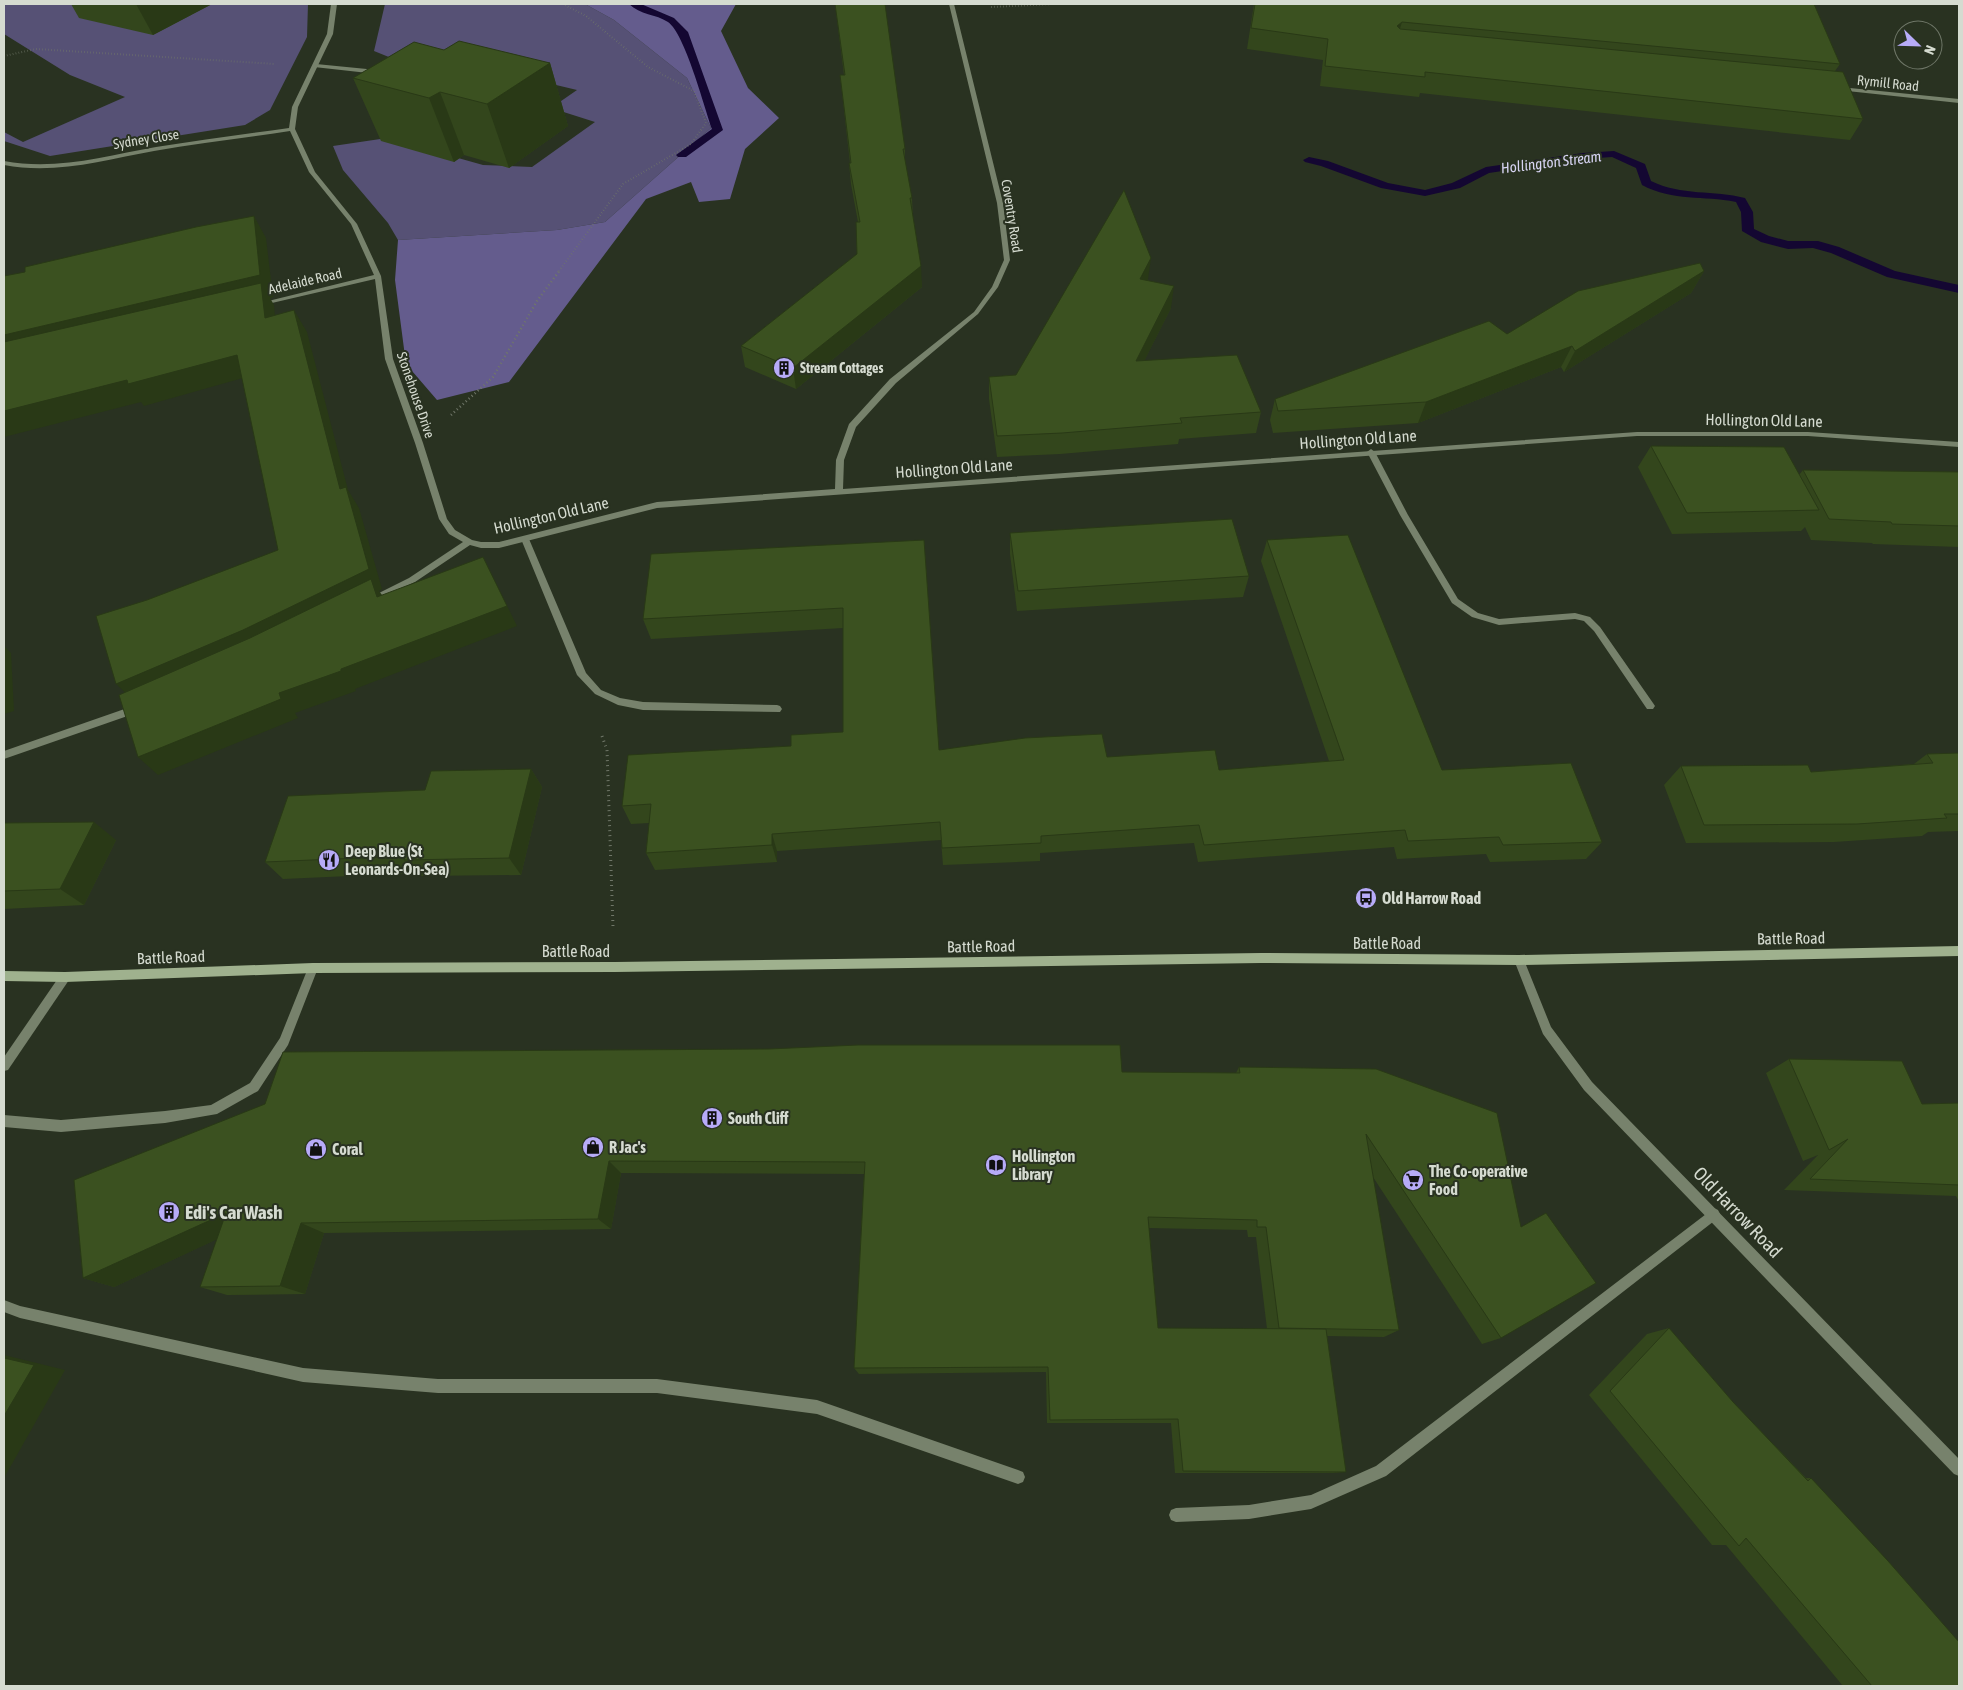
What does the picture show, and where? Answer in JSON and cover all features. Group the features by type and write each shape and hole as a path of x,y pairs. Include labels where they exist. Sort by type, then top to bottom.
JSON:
{"main road":[{"name":"Battle Road","path":"4,976 65,977 313,968 615,967 1261,958 1519,960 1959,951"}],"street":[{"path":"292,129 296,107 330,34 334,4"},
{"name":"Coventry Road","path":"839,491 840,460 852,426 893,380 976,313 995,287 1007,260 1000,204 952,6"},
{"path":"316,66 380,72"},
{"name":"Rymill Road","path":"1835,89 1959,102"},
{"name":"Stonehouse Drive","path":"292,129 312,172 354,224 378,276 389,359 443,518 452,532 469,542"},
{"name":"Sydney Close","path":"4,163 14,166 53,167 292,129"},
{"name":"Adelaide Road","path":"246,307 378,276"},
{"name":"Hollington Old Lane","path":"469,542 481,545 499,545 657,505 1637,434 1808,434 1959,444"},
{"path":"1371,452 1404,516 1455,600 1475,615 1499,622 1576,616 1587,619 1597,629 1650,706"},
{"path":"525,539 582,675 598,692 618,701 642,706 777,709"},
{"path":"368,602 412,580 469,542"},
{"path":"4,755 142,707"},
{"name":"Old Harrow Road","path":"1519,960 1547,1030 1588,1086 1959,1469"},
{"path":"4,1121 61,1126 165,1117 213,1110 254,1087 284,1041 313,968"},
{"path":"4,1066 65,977"},
{"path":"1176,1515 1249,1512 1311,1502 1381,1471 1714,1214"},
{"path":"4,1306 20,1312 303,1375 438,1386 657,1386 817,1408 1018,1477"}],"path":[{"path":"419,443 493,376 537,301 623,184 692,144 706,123 694,91 648,67 586,16 563,4"},
{"path":"952,6 1052,4"},
{"path":"4,56 36,49 316,66"},
{"path":"606,750 615,967"}],"shaded area":[{"path":"4,4 308,4 307,37 270,110 245,125 50,156 4,141 4,132 23,142 125,97 70,75 4,34"},
{"path":"385,4 585,4 614,20 687,78 711,128 605,222 557,230 398,240 388,223 343,170 333,146 387,138 483,165 532,167 595,122 551,108 577,90 473,65 416,68 374,51"},
{"path":"585,4 736,4 721,31 748,88 779,118 745,149 730,199 699,202 691,182 646,199 509,382 437,400 406,364 395,280 398,240 557,230 605,222 711,128 687,78 614,20"}],"building":[{"path":"835,4 885,4 905,149 903,149 921,266 793,368 741,346 857,254 856,222 860,222 849,163 851,163 840,75 845,75"},
{"path":"1255,4 1814,4 1840,64 1402,22 1397,26 1400,29 1843,72 1863,119 1425,72 1425,77 1325,66 1328,39 1251,28"},
{"path":"459,41 550,63 487,104 440,92 429,98 353,78 414,42 444,50"},
{"path":"1124,190 1151,258 1140,279 1174,286 1136,361 1237,355 1261,412 1180,418 1182,423 1062,433 997,436 989,377 1016,375"},
{"path":"254,216 260,275 4,335 4,276 25,272 25,267 196,227"},
{"path":"1700,263 1704,271 1575,351 1572,346 1426,402 1278,411 1275,399 1489,321 1507,334 1578,291"},
{"path":"261,283 265,318 294,310 340,489 346,487 369,569 243,630 116,684 96,616 147,600 278,550 237,355 128,384 127,380 4,411 4,342"},
{"path":"1651,446 1784,447 1819,510 1687,513"},
{"path":"1803,470 1959,472 1959,526 1892,524 1891,522 1829,519"},
{"path":"1232,519 1249,576 1018,591 1010,533"},
{"path":"1348,535 1442,770 1571,763 1602,842 1503,845 1499,837 1408,841 1405,830 1204,845 1199,825 1041,836 1041,843 942,848 940,822 772,834 772,845 646,853 651,804 622,806 628,755 791,746 791,735 843,732 843,608 643,619 651,554 924,540 939,750 1025,738 1102,734 1107,757 1215,750 1219,770 1344,760 1267,540"},
{"path":"483,557 507,606 341,669 341,671 279,693 281,699 138,757 119,695 250,638 371,579 377,597"},
{"path":"1959,753 1959,814 1944,814 1947,818 1857,824 1704,825 1681,766 1808,765 1811,772 1933,763 1927,754"},
{"path":"531,769 509,858 404,860 405,856 265,862 288,796 425,790 431,771"},
{"path":"94,822 60,889 4,891 4,823"},
{"path":"858,1045 1120,1045 1122,1072 1240,1073 1239,1067 1376,1069 1497,1113 1521,1227 1546,1213 1596,1283 1501,1338 1366,1134 1399,1330 1279,1328 1266,1227 1257,1227 1257,1220 1148,1217 1158,1328 1326,1329 1346,1472 1183,1471 1178,1419 1050,1420 1048,1367 854,1368 865,1162 609,1161 598,1219 301,1223 280,1286 200,1287 226,1213 83,1278 74,1180 265,1104 283,1052 769,1049"},
{"path":"1789,1059 1902,1061 1922,1104 1959,1103 1959,1185 1810,1179 1848,1139 1829,1150"},
{"path":"1669,1328 1733,1402 1808,1481 1811,1478 1888,1561 1959,1642 1959,1686 1872,1686 1746,1538 1739,1546 1610,1391"},
{"path":"4,1358 34,1365 4,1416"}],"waterway":[{"name":"Hollington Stream","path":"634,4 671,20 684,34 718,130 682,155"},
{"name":"Hollington Stream","path":"1309,160 1324,163 1385,186 1425,193 1456,186 1486,170 1583,156 1614,154 1641,166 1646,183 1658,189 1681,195 1716,196 1741,200 1747,212 1748,231 1765,239 1788,245 1814,244 1835,250 1891,274 1959,289"}],"place":[{"name":"Stream Cottages","path":"784,368"},
{"name":"Deep Blue (St Leonards-On-Sea)","path":"329,860"},
{"name":"Old Harrow Road","path":"1366,898"},
{"name":"South Cliff","path":"712,1118"},
{"name":"R Jac's","path":"593,1147"},
{"name":"Coral","path":"316,1149"},
{"name":"Hollington Library","path":"996,1165"},
{"name":"The Co-operative Food","path":"1413,1180"},
{"name":"Edi's Car Wash","path":"169,1212"}]}
